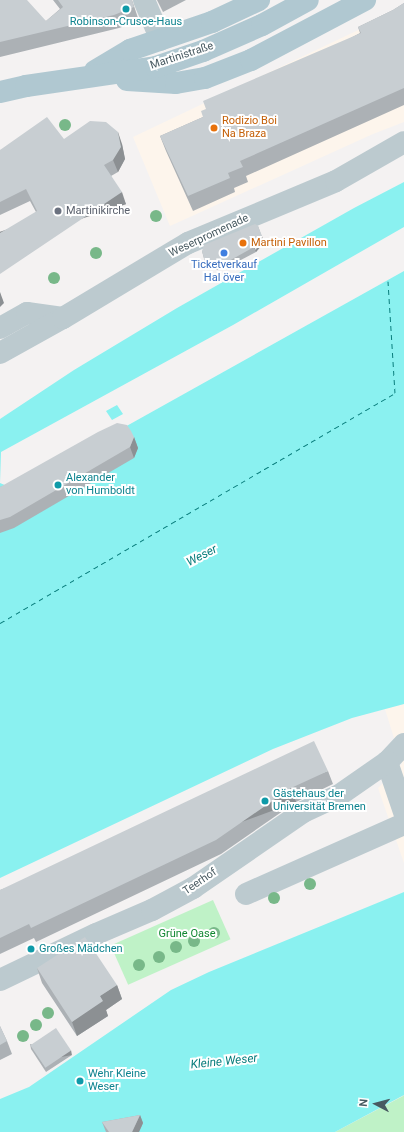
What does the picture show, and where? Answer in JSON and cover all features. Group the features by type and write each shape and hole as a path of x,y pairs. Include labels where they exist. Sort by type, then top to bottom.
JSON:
{"main road":[{"path":"86,77 130,50 212,22 259,0"},
{"name":"Martinistraße","path":"0,92 86,77 156,67 203,51 262,25 308,0"},
{"path":"86,77 176,83 205,78 251,60 365,0"}],"street":[{"path":"144,0 161,40"},
{"name":"Weserpromenade","path":"0,353 63,318 188,243 336,180 404,142"},
{"path":"0,328 28,313 63,318"},
{"name":"Teerhof","path":"0,980 152,910 193,888 303,812 338,796 387,762 404,744"},
{"path":"387,762 404,812"},
{"path":"246,894 404,824"}],"shaded area":[{"path":"404,5 404,122 373,134 170,226 133,137 390,15"},
{"path":"404,704 404,863 378,788 402,764 385,709"}],"green space":[{"name":"Grüne Oase","path":"213,900 230,939 128,985 111,946"},
{"path":"404,1095 404,1132 335,1132 403,1096"}],"water":[{"name":"Weser","path":"404,182 404,704 352,718 273,749 0,878 0,419 74,370 177,308 354,208"},
{"name":"Kleine Weser","path":"404,892 404,1095 335,1132 0,1132 0,1099 29,1087 171,990 209,972"}],"pier":[{"path":"404,227 404,271 123,428 7,486 0,483 1,452 233,325","holes":["117,405 123,414 112,420 106,411"]}],"building":[{"path":"0,0 27,0 46,21 63,7 58,0 132,0 134,7 114,15 0,42"},
{"path":"404,3 404,88 240,161 243,167 228,173 230,178 188,196 160,136 203,117 201,111 206,109 203,101 361,33 358,27"},
{"name":"Martinikirche","path":"47,117 64,139 90,121 106,122 118,132 121,147 113,160 104,165 122,192 0,274 0,233 37,211 26,189 0,202 0,150"},
{"path":"255,224 258,226 262,236 261,240 254,247 220,266 209,265 205,262 202,251 204,245"},
{"path":"117,423 127,425 131,431 134,437 130,447 10,517 0,520 0,487 98,432"},
{"path":"314,741 328,771 291,788 216,840 31,928 29,924 0,938 0,890"},
{"path":"85,937 117,985 100,996 103,1001 72,1022 37,968"},
{"path":"0,1026 7,1041 0,1045"},
{"path":"56,1028 71,1050 45,1068 30,1045"},
{"path":"140,1115 132,1132 109,1132 102,1122"}],"ferry route":[{"path":"0,623 395,393 388,281"}],"place":[{"name":"Robinson-Crusoe-Haus","path":"126,9"},
{"name":"Rodizio Boi Na Braza","path":"214,128"},
{"name":"Martinikirche","path":"58,211"},
{"name":"Martini Pavillon","path":"243,243"},
{"name":"Ticketverkauf Hal över","path":"224,253"},
{"name":"Alexander von Humboldt","path":"58,485"},
{"name":"Gästehaus der Universität Bremen","path":"265,801"},
{"name":"Großes Mädchen","path":"31,949"},
{"name":"Wehr Kleine Weser","path":"80,1081"}]}
